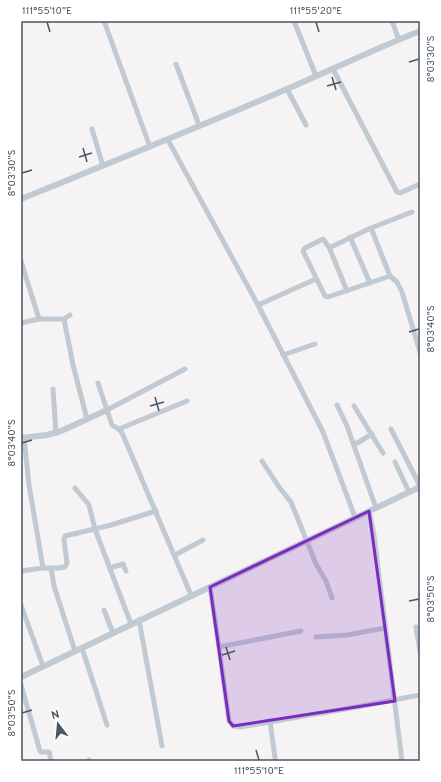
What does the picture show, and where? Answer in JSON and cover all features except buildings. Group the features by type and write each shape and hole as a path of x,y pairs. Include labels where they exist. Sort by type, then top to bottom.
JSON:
{"street":[{"path":"104,21 150,147"},
{"path":"294,21 316,76"},
{"path":"392,21 399,40"},
{"path":"21,199 168,140 199,125 287,89 399,40 419,33"},
{"path":"176,64 199,125"},
{"path":"333,69 397,192 400,193 420,184"},
{"path":"287,89 306,124"},
{"path":"92,129 103,166"},
{"path":"168,140 258,305 323,432 355,518"},
{"path":"329,246 412,212"},
{"path":"371,228 390,276 397,282 402,292 420,352"},
{"path":"350,237 370,283"},
{"path":"347,291 329,246 324,239 303,250 326,297 347,291 390,276"},
{"path":"21,261 40,319"},
{"path":"258,305 316,279"},
{"path":"21,323 40,319 64,319 70,315"},
{"path":"64,319 73,365 88,419"},
{"path":"283,355 315,344"},
{"path":"42,568 23,437 56,433 107,410 185,369"},
{"path":"98,383 112,425 119,429 123,435 191,595"},
{"path":"53,389 56,433"},
{"path":"119,429 187,401"},
{"path":"337,405 354,445 376,508"},
{"path":"354,406 383,453"},
{"path":"21,677 420,487 391,428"},
{"path":"354,445 372,434"},
{"path":"262,461 279,488 291,502 306,541 332,598"},
{"path":"395,462 409,492"},
{"path":"75,488 89,505 95,528 131,624"},
{"path":"21,571 42,568 59,568 67,565 64,540 65,536 156,511"},
{"path":"369,511 374,535 402,761"},
{"path":"175,556 203,540"},
{"path":"110,568 124,564 126,571"},
{"path":"51,568 54,586 75,651"},
{"path":"210,587 230,724 240,727 395,701 420,695"},
{"path":"21,605 43,666"},
{"path":"104,610 113,633"},
{"path":"140,620 162,746"},
{"path":"416,627 420,651"},
{"path":"316,637 386,628"},
{"path":"219,647 301,631"},
{"path":"82,648 107,725"},
{"path":"21,684 41,752 49,752 51,761"},
{"path":"270,721 275,758"}],"highlighted area":[{"path":"369,511 395,701 233,726 229,721 210,587"}]}
